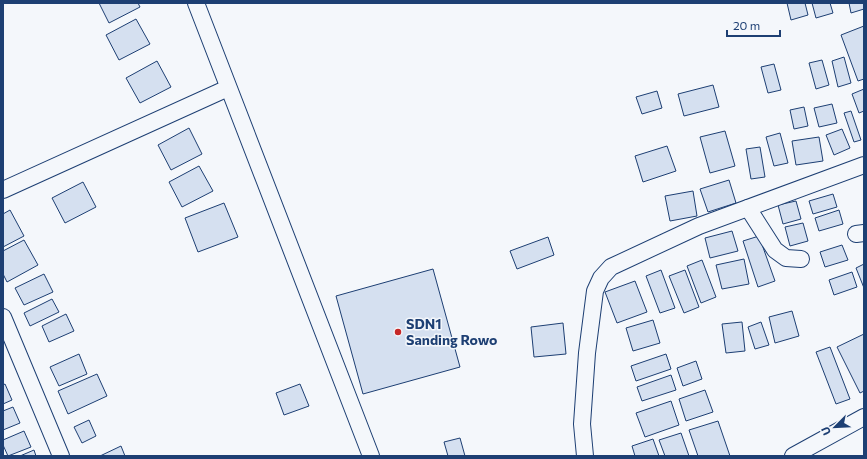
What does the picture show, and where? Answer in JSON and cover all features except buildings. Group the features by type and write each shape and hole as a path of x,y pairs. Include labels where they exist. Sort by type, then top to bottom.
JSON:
{"street":[{"path":"196,3 371,456"},
{"path":"3,190 228,88"},
{"path":"585,456 582,424 587,353 595,291 601,278 611,267 699,226 864,165"},
{"path":"748,208 775,250 786,258 801,259"},
{"path":"3,317 61,456"},
{"path":"793,456 864,417"}],"place":[{"name":"SDN1 Sanding Rowo","path":"398,332"}]}
